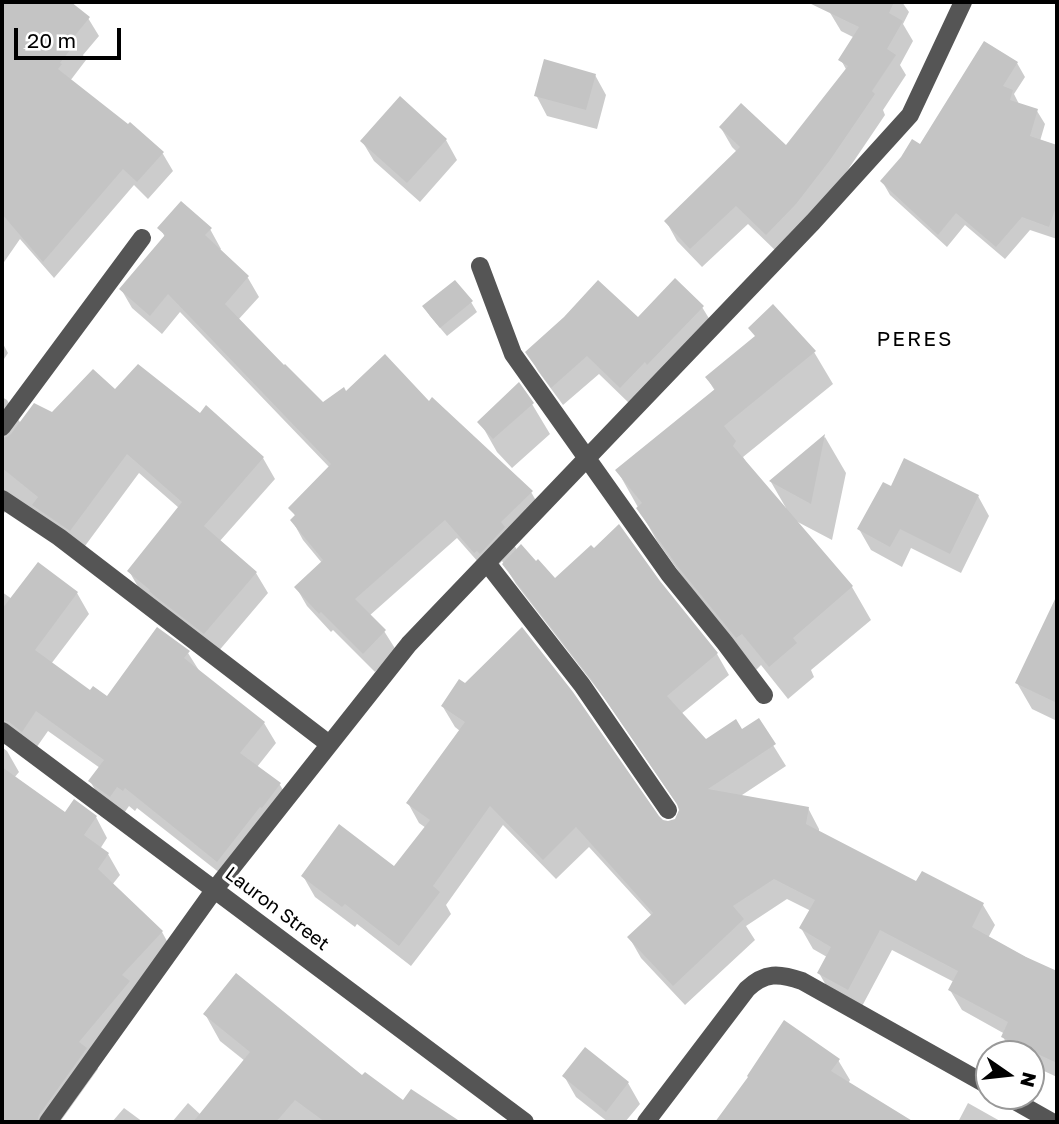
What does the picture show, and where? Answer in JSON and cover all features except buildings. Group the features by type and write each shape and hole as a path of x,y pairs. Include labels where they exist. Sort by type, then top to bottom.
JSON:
{"street":[{"path":"48,1122 215,889 409,644 813,222 910,115 963,2"},
{"path":"2,427 142,238"},
{"path":"480,266 513,354 669,574 764,695"},
{"path":"2,499 58,537 329,744"},
{"path":"487,563 582,685 668,810"},
{"name":"Lauron Street","path":"2,731 525,1122"},
{"path":"646,1122 747,989 757,980 773,975 802,981 975,1078"},
{"path":"1031,1110 1052,1122"}],"district":[{"name":"PERES","path":"915,339"}]}
